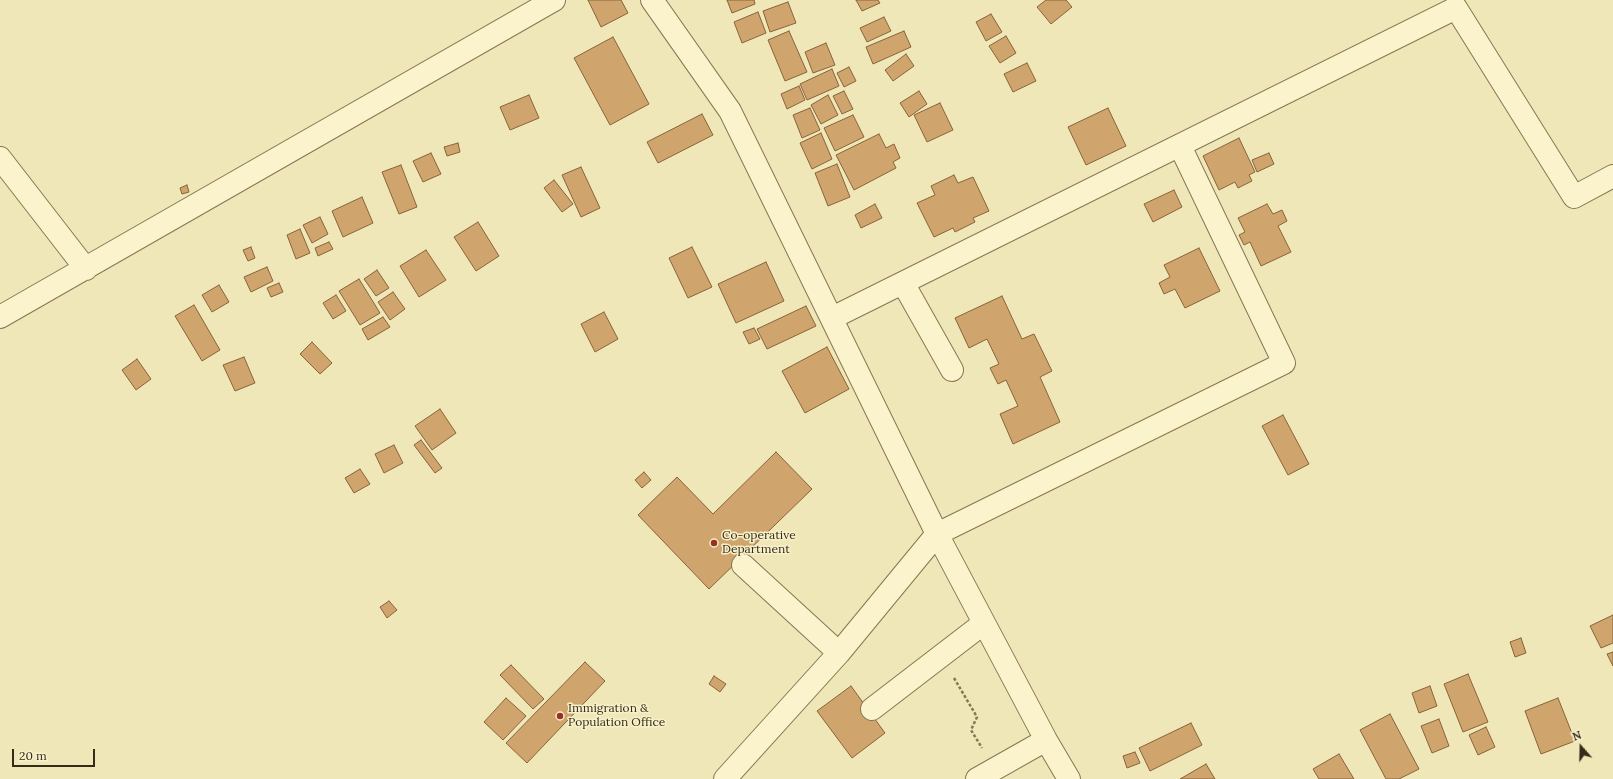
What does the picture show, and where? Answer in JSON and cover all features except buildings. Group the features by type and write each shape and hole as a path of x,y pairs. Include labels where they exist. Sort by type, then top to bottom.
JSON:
{"street":[{"path":"0,317 554,0"},
{"path":"652,0 730,111 937,534 1046,740 1069,779"},
{"path":"832,318 1456,8 1574,197 1613,176"},
{"path":"725,779 838,653 937,534 1284,363 1180,146"},
{"path":"0,158 86,268"},
{"path":"903,283 952,370"},
{"path":"743,565 838,653"},
{"path":"872,709 984,623"},
{"path":"986,774 1046,740"}],"path":[{"path":"941,657 977,717 971,730 986,774"}],"place":[{"name":"Co-operative Department","path":"714,543"},
{"name":"Immigration & Population Office","path":"560,716"}]}
